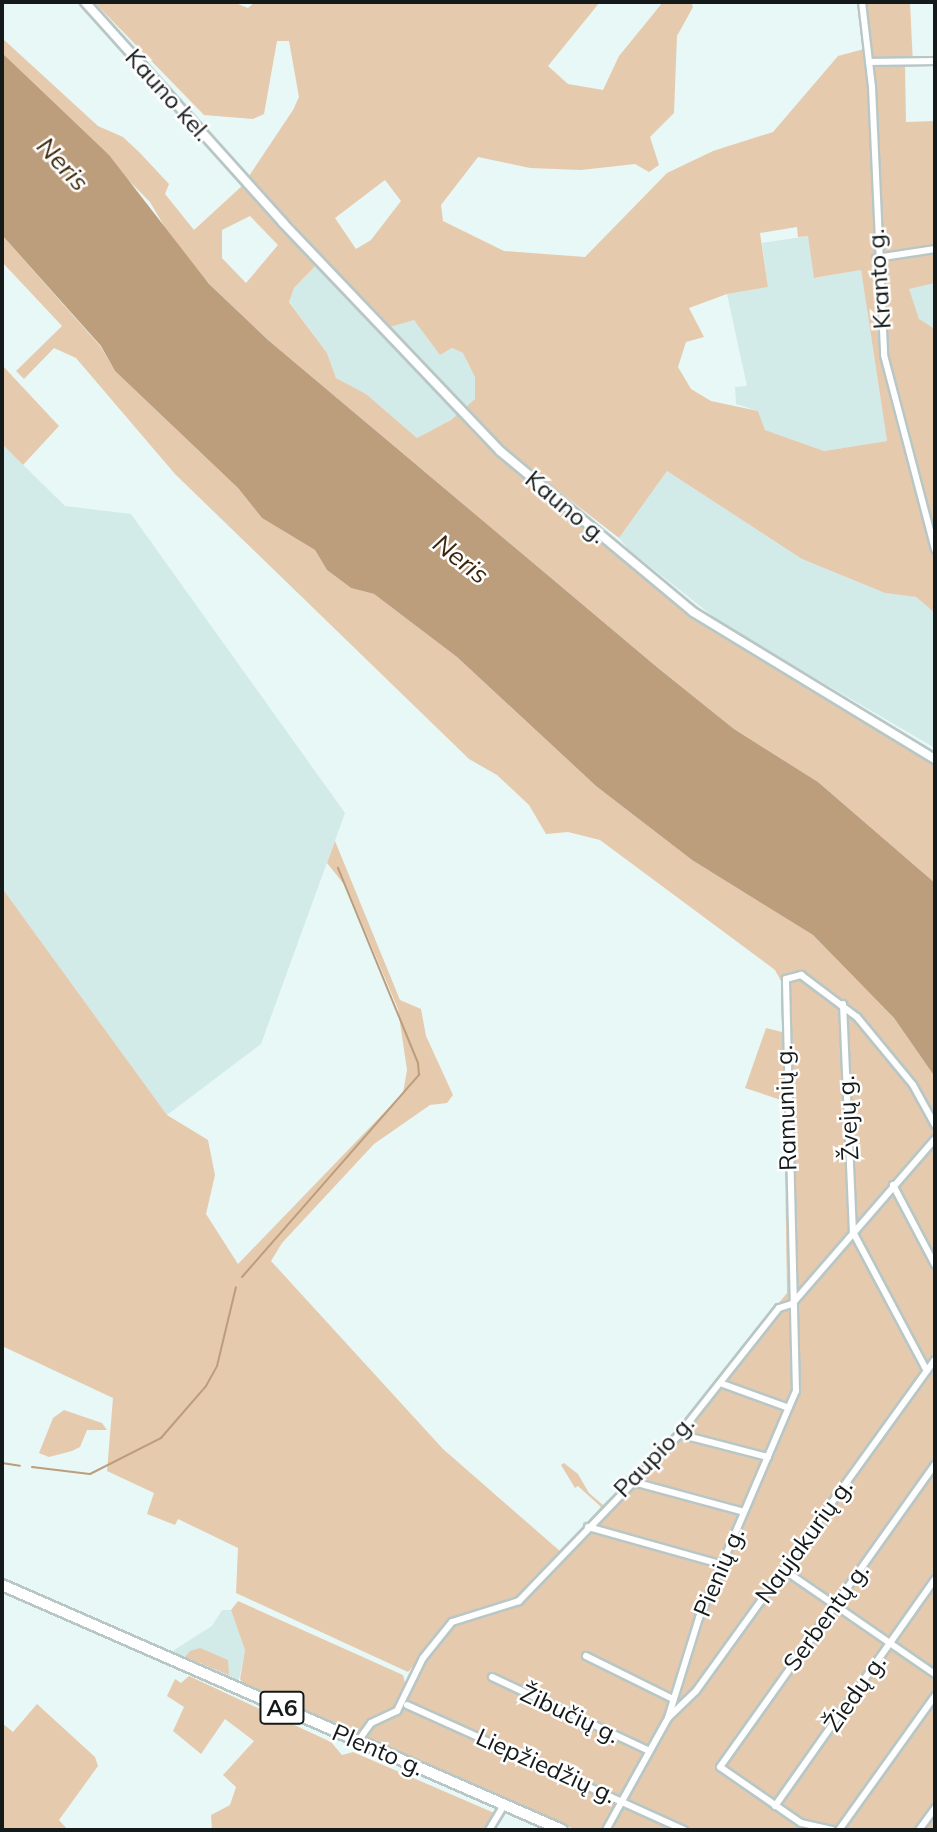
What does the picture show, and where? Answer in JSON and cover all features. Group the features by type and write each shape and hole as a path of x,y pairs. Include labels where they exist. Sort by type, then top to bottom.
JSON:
{"highway":[{"name":"Plento g.","path":"2,1585 562,1830"}],"main road":[{"name":"Kauno kel.","path":"85,2 251,188"},
{"name":"Kauno g.","path":"251,188 483,435 616,550 716,628 935,759"}],"street":[{"name":"Kranto g.","path":"862,2 869,62 876,258 884,355 935,550"},
{"path":"869,62 935,61"},
{"path":"876,258 935,249"},
{"name":"Ramunių g.","path":"792,1304 784,985 790,976 801,975 843,1004"},
{"path":"843,1004 881,1042 935,1125"},
{"name":"Žvejų g.","path":"843,1004 853,1232"},
{"name":"Paupio g.","path":"358,1741 371,1723 397,1711 418,1666 452,1622 519,1601 631,1481 679,1434 779,1308 792,1304 935,1139"},
{"path":"893,1185 935,1265"},
{"path":"853,1232 927,1371"},
{"name":"Pienių g.","path":"606,1830 668,1718 671,1698 744,1512 789,1408 798,1373 792,1304"},
{"name":"Naujakurių g.","path":"668,1718 696,1691 935,1360"},
{"path":"720,1383 789,1408"},
{"path":"679,1434 768,1457"},
{"name":"Serbentų g.","path":"775,1806 722,1770 723,1761 935,1465"},
{"path":"631,1481 744,1512"},
{"path":"588,1527 723,1565"},
{"path":"783,1570 935,1674"},
{"name":"Žiedų g.","path":"775,1806 935,1579"},
{"path":"586,1656 671,1698"},
{"name":"Žibučių g.","path":"492,1677 649,1751"},
{"path":"839,1830 935,1696"},
{"name":"Liepžiedžių g.","path":"407,1705 684,1830"},
{"path":"489,1830 505,1805"},
{"path":"775,1806 801,1823 832,1830"},
{"path":"919,1830 935,1808"}],"shaded area":[{"path":"94,2 233,2 248,8 255,2 600,2 548,66 568,84 603,90 619,56 663,2 691,2 693,7 677,36 674,113 650,137 659,165 649,172 635,164 581,170 530,168 478,157 441,205 443,221 504,251 585,257 667,173 713,151 773,132 838,56 864,49 867,84 874,85 865,2 910,2 913,65 905,66 906,122 935,121 935,283 909,289 919,319 935,329 935,613 916,597 885,593 802,559 667,471 619,538 534,472 526,480 712,631 935,765 935,883 818,782 734,729 658,668 268,340 209,284 174,243 150,202 2,53 2,38 98,126 123,137 140,153 169,184 165,194 194,230 243,185 293,110 299,97 289,41 277,41 264,114 253,119 204,115","holes":["385,180 401,201 371,240 356,249 335,218","250,216 278,245 246,283 222,258 222,230","797,227 798,237 808,236 814,278 861,270 887,441 824,451 765,430 758,411 711,401 691,389 678,367 686,342 704,337 689,308 727,294 768,287 760,233","322,259 390,327 414,320 440,355 452,348 463,353 475,377 475,399 451,420 417,438 366,394 336,378 327,353 289,302 294,288"]},
{"path":"2,235 101,347 115,371 238,488 262,518 315,550 327,570 351,588 374,594 457,657 596,786 692,860 813,935 894,1018 935,1077 935,1830 576,1830 364,1736 362,1729 354,1734 342,1724 323,1720 245,1685 240,1679 245,1650 231,1610 238,1601 403,1675 405,1683 422,1656 408,1672 236,1593 238,1548 178,1519 175,1525 147,1514 154,1493 107,1471 113,1398 2,1346 2,888 167,1115 208,1140 215,1175 206,1214 238,1264 403,1093 407,1070 398,1009 347,888 327,863 335,841 400,1000 421,1009 426,1036 453,1095 447,1103 430,1105 374,1144 282,1243 271,1261 443,1449 561,1552 601,1507 578,1486 575,1488 561,1465 564,1463 578,1474 589,1493 603,1505 659,1450 787,1293 784,1101 745,1088 766,1028 782,1032 781,981 775,970 600,840 568,832 546,834 529,805 497,775 469,759 175,474 76,358 54,348 24,379 16,371 62,326 2,262"},
{"path":"808,236 815,278 861,270 887,441 824,451 765,430 758,411 736,404 735,387 747,386 727,294 768,287 762,243"},
{"path":"322,259 390,327 414,319 440,355 452,348 463,353 475,377 475,399 451,420 417,438 366,394 336,378 327,353 289,301 294,288"},
{"path":"935,283 935,329 919,320 908,289"},
{"path":"2,365 59,426 23,465 2,444"},
{"path":"2,444 65,506 131,514 345,813 261,1044 167,1115 2,888"},
{"path":"667,471 802,559 885,593 916,597 935,613 935,748 724,625 628,549 619,538"},
{"path":"64,1410 102,1423 107,1430 87,1430 80,1447 72,1451 49,1457 39,1453 53,1418"},
{"path":"222,1610 231,1610 245,1650 238,1684 171,1652 212,1626"},
{"path":"200,1648 228,1660 229,1675 185,1657 190,1651"},
{"path":"189,1676 331,1742 342,1755 353,1752 499,1815 489,1830 212,1830 211,1815 230,1805 236,1787 223,1775 254,1741 225,1719 201,1754 173,1731 184,1707 167,1696 175,1679 181,1683"},
{"path":"37,1704 95,1757 98,1766 59,1820 68,1830 2,1830 2,1723 13,1732"}],"water":[{"name":"Neris","path":"2,53 109,155 209,284 268,340 658,668 734,729 818,782 935,883 935,1077 894,1018 813,935 692,860 596,786 457,657 374,594 351,588 327,570 315,550 262,518 238,488 115,371 101,346 2,235"}],"waterway":[{"path":"242,1277 419,1075 418,1063 338,868"},
{"path":"32,1467 90,1474 161,1438 206,1386 217,1366 236,1287"},
{"path":"2,1463 20,1466"}]}
